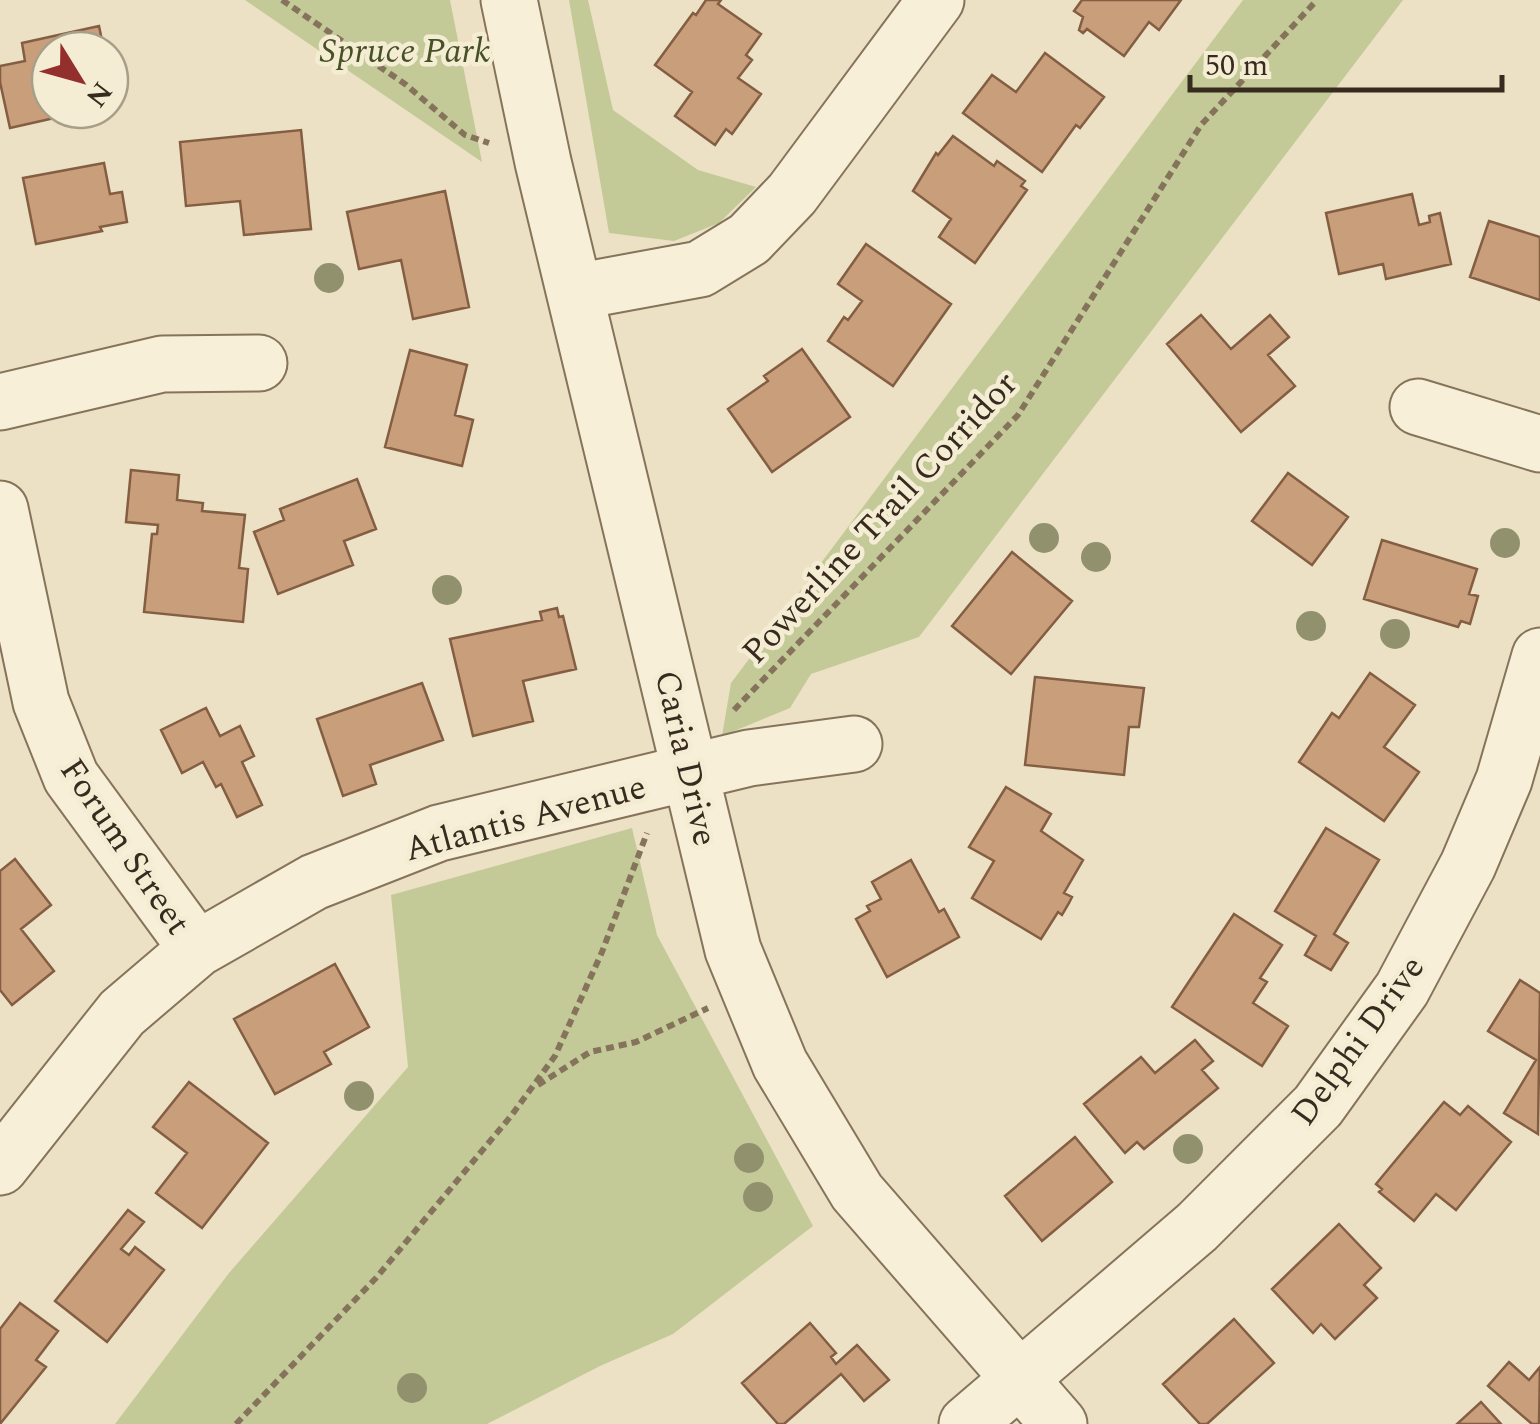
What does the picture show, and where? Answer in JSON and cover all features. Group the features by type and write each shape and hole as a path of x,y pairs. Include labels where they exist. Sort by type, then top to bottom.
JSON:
{"street":[{"name":"Caria Drive","path":"509,0 543,162 690,774 733,950 748,990 780,1064 857,1192 1059,1424"},
{"path":"575,292 700,269 749,239 792,194 936,0"},
{"path":"0,402 162,364 259,363"},
{"path":"1418,406 1540,444"},
{"name":"Forum Street","path":"0,510 41,702 71,777 197,950"},
{"name":"Delphi Drive","path":"968,1424 1197,1227 1318,1106 1402,989 1468,865 1504,780 1540,656"},
{"name":"Atlantis Avenue","path":"0,1167 122,1013 197,950 314,882 439,834 749,758 854,744"}],"path":[{"path":"282,0 405,84 465,135 543,162"},
{"name":"Powerline Trail Corridor","path":"733,711 1018,415 1200,125 1317,0"},
{"path":"511,1116 555,1056 602,952 648,831"},
{"path":"236,1424 376,1278 540,1083 590,1052 636,1042 748,990"}],"green space":[{"name":"Spruce Park","path":"245,0 450,0 482,162"},
{"path":"569,0 588,0 613,110 698,170 756,187 719,223 674,241 609,233"},
{"path":"1243,0 1403,0 919,637 811,674 790,708 722,736 731,683"},
{"path":"632,828 657,935 813,1226 673,1334 487,1424 115,1424 229,1273 408,1067 391,895"}],"building":[{"path":"706,0 721,0 718,4 761,34 746,55 752,60 738,78 761,94 732,134 726,129 715,145 675,116 692,92 655,65"},
{"path":"1082,0 1181,0 1159,30 1149,22 1124,56 1087,29 1083,33 1079,30 1083,17 1074,11"},
{"path":"30,41 30,123 10,128 0,66 25,61 22,43"},
{"path":"1045,53 1104,97 1080,128 1076,125 1042,172 963,113 992,75 1016,92"},
{"path":"301,130 311,229 244,235 240,201 186,206 180,142"},
{"path":"953,136 994,166 997,161 1025,181 1021,186 1027,190 975,263 939,237 951,219 913,191 936,153"},
{"path":"104,163 110,194 122,192 127,222 36,244 23,178"},
{"path":"445,191 469,307 413,319 401,260 359,269 347,212"},
{"path":"1412,194 1419,225 1440,213 1451,264 1386,279 1383,264 1339,274 1326,213"},
{"path":"1489,221 1540,237 1540,300 1470,277"},
{"path":"866,244 951,304 893,386 828,341 844,317 848,320 862,301 838,284"},
{"path":"1201,315 1231,349 1270,315 1289,337 1268,355 1295,386 1241,432 1167,344"},
{"path":"802,349 850,417 772,472 728,409 768,381 764,376"},
{"path":"410,350 467,365 455,415 473,420 462,466 385,447"},
{"path":"131,470 179,475 177,500 203,503 202,511 245,515 239,568 248,569 243,622 144,612 152,534 157,534 158,525 126,522"},
{"path":"1288,473 1348,517 1312,565 1252,521"},
{"path":"357,479 376,529 344,541 353,565 278,594 254,532 284,520 280,509"},
{"path":"1382,540 1477,569 1469,594 1478,596 1470,624 1461,621 1458,627 1364,599"},
{"path":"1012,552 1072,601 1011,674 952,626"},
{"path":"557,608 559,617 563,616 576,669 523,681 533,721 473,736 450,639 542,620 540,612"},
{"path":"1370,673 1415,705 1384,747 1419,772 1384,821 1299,762 1332,713 1339,718"},
{"path":"1035,677 1144,688 1139,727 1129,727 1124,775 1025,765"},
{"path":"422,683 443,740 370,765 376,784 343,796 317,719"},
{"path":"206,708 220,736 240,726 254,756 242,762 262,805 237,817 221,784 216,787 203,762 182,773 161,730"},
{"path":"1006,787 1051,814 1041,831 1083,860 1064,893 1072,897 1069,903 1062,915 1058,912 1041,939 972,898 994,861 969,847"},
{"path":"1326,828 1379,860 1334,934 1348,943 1331,970 1305,955 1316,936 1275,911"},
{"path":"15,859 51,905 21,929 54,971 12,1005 0,990 0,871"},
{"path":"911,860 939,912 944,909 959,937 887,977 856,919 870,911 867,906 881,899 872,882"},
{"path":"1234,914 1282,945 1260,978 1267,982 1253,1003 1288,1026 1262,1066 1172,1007"},
{"path":"335,964 369,1027 324,1052 331,1064 275,1094 234,1019"},
{"path":"1520,980 1540,993 1538,1134 1504,1113 1536,1060 1488,1031"},
{"path":"1195,1040 1213,1061 1202,1070 1218,1088 1144,1149 1137,1142 1125,1153 1084,1104 1141,1057 1155,1073"},
{"path":"189,1082 268,1143 202,1228 156,1193 187,1153 153,1127"},
{"path":"1444,1102 1460,1115 1468,1106 1511,1142 1456,1210 1436,1194 1414,1221 1379,1192 1382,1189 1376,1184"},
{"path":"1075,1137 1112,1182 1042,1241 1005,1196"},
{"path":"128,1210 144,1222 121,1249 129,1255 135,1247 164,1270 107,1342 55,1301"},
{"path":"1339,1224 1381,1268 1364,1285 1377,1298 1335,1339 1321,1324 1313,1333 1272,1289"},
{"path":"20,1303 58,1331 36,1360 46,1367 0,1424 0,1329"},
{"path":"1234,1319 1274,1363 1207,1424 1200,1424 1163,1384"},
{"path":"810,1323 836,1353 831,1357 836,1364 857,1345 889,1380 864,1401 841,1374 784,1424 778,1424 742,1383"},
{"path":"1509,1362 1529,1380 1540,1367 1539,1424 1532,1424 1488,1386"},
{"path":"1481,1402 1501,1424 1457,1424"}]}
